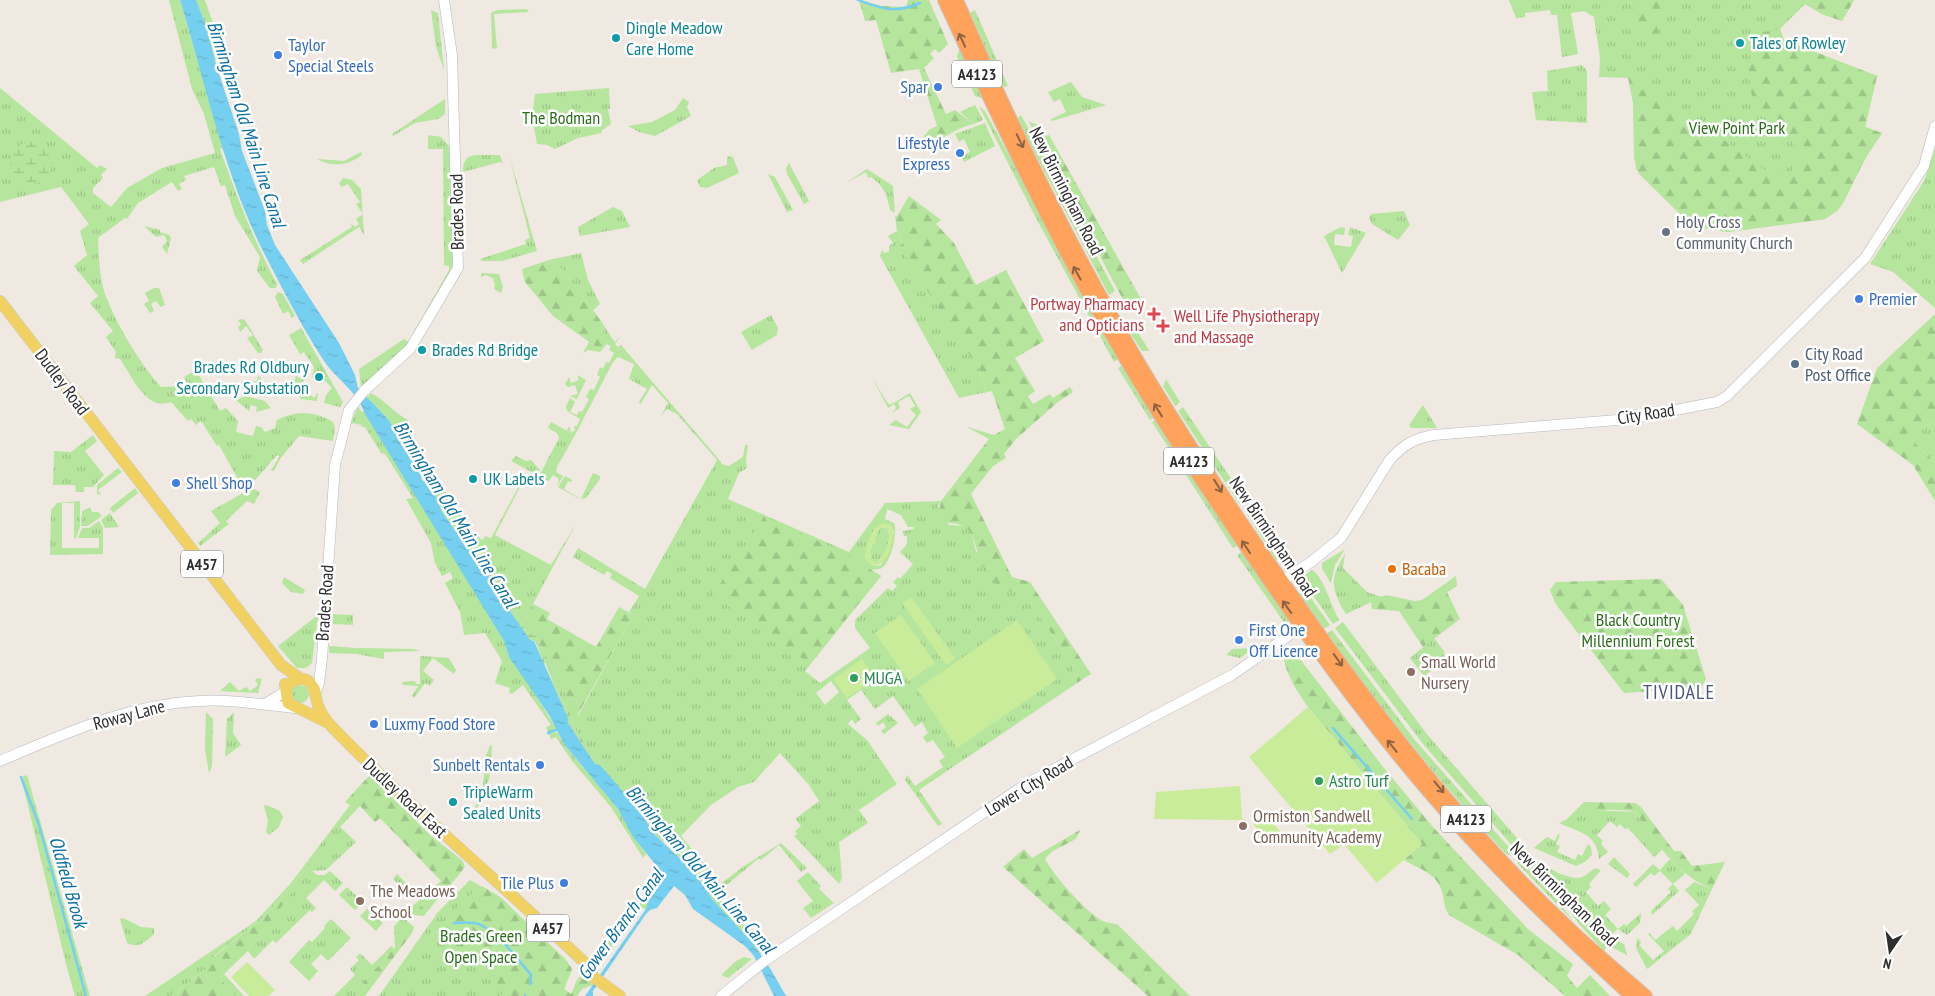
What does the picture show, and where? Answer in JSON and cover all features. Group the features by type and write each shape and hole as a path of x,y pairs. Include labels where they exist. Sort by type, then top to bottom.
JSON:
{"highway":[{"name":"New Birmingham Road","path":"944,0 1014,153 1113,329 1207,490 1278,584 1352,697 1464,832 1561,933 1631,996"},
{"path":"950,0 951,17"},
{"name":"New Birmingham Road","path":"957,0 1032,165 1113,329"},
{"name":"New Birmingham Road","path":"1305,624 1471,826 1567,926 1646,996"}],"main road":[{"name":"Dudley Road","path":"0,301 123,462"},
{"name":"Dudley Road East","path":"123,462 280,665 313,685 315,696 326,722"},
{"name":"Dudley Road East","path":"280,665 288,703 326,722 374,770 486,874 512,894 584,962 612,996"},
{"path":"286,690 294,680 302,679"},
{"path":"296,708 309,706 315,696"},
{"name":"Dudley Road East","path":"596,978 620,996"}],"street":[{"name":"Brades Road","path":"315,696 319,683 322,659 334,465 348,410 364,391 410,349 458,268 452,55 444,0"},
{"name":"City Road","path":"1278,584 1312,562 1342,538 1389,461 1396,452 1413,440 1434,435 1628,419 1717,402 1728,396 1866,258 1924,166 1935,126"},
{"name":"Lower City Road","path":"721,996 766,960 1026,784 1232,675 1305,624"},
{"name":"Brades Road","path":"302,679 312,673 322,659"},
{"path":"265,704 286,690"},
{"name":"Roway Lane","path":"0,761 96,722 163,705 216,700 296,708"}],"green space":[{"path":"169,0 180,0 223,148 220,149 246,218 277,284 276,288 270,288 257,271 260,257 235,216 225,185 221,186 214,167 184,176 186,180 179,184 182,189 178,191 172,182 138,203 127,219 125,218 98,238 101,277 104,292 124,333 138,357 161,387 188,386 184,377 196,370 220,411 226,408 238,421 236,432 253,436 256,426 261,427 265,432 275,428 277,420 298,413 312,414 333,422 335,428 333,441 299,436 280,459 274,471 271,470 280,456 277,455 256,479 243,488 219,445 217,446 201,421 196,425 191,419 188,421 171,402 162,404 154,402 147,397 135,383 120,359 115,358 116,352 106,337 113,331 90,303 98,296 74,266 87,255 80,231 89,224 61,187 0,202 0,88 97,168 100,165 107,169 101,175 103,178 93,188 93,193 111,207 127,188 162,168 215,153 204,114 192,89"},
{"path":"196,0 205,0 223,52 215,61 208,31"},
{"path":"859,0 882,6 906,7 908,0 929,0 948,44 939,53 935,49 930,54 934,58 924,68 946,114 955,110 974,124 926,145 916,146 929,130 937,126 919,69 891,73 876,20 865,21"},
{"name":"View Point Park","path":"1509,0 1854,0 1842,21 1822,14 1805,4 1780,29 1784,40 1877,76 1865,127 1882,133 1866,157 1843,203 1838,210 1825,219 1728,232 1694,227 1639,174 1634,158 1633,102 1628,78 1599,77 1600,58 1594,17 1584,11 1571,13 1578,54 1562,57 1557,15 1551,15 1550,10 1525,13 1525,17 1516,18"},
{"path":"1635,0 1666,0 1657,36 1636,31 1627,18"},
{"path":"1805,0 1854,0 1842,21 1822,14 1805,4"},
{"path":"527,9 529,12 494,14 497,48 492,49 491,13 497,10"},
{"path":"431,10 438,13 444,70 436,47"},
{"path":"975,10 1008,86 1003,87 970,13"},
{"path":"1780,29 1784,40 1877,76 1865,127 1882,133 1866,157 1843,203 1838,210 1825,219 1728,232 1694,227 1636,169 1633,102 1628,77 1701,123 1765,170 1790,173 1802,158 1776,117 1754,103 1749,76 1752,49 1759,33"},
{"path":"960,46 984,99 975,96 957,57"},
{"path":"1582,65 1587,71 1587,123 1536,120 1532,92 1548,91 1547,71"},
{"path":"1071,82 1082,97 1106,105 1052,121 1051,119 1066,112 1060,99 1054,102 1048,92"},
{"name":"The Bodman","path":"609,88 610,109 608,109 611,124 601,131 602,133 578,138 555,149 547,145 537,144 532,117 535,94"},
{"name":"The Bodman","path":"683,98 689,102 687,107 691,116 655,136 639,132 628,126 652,122 675,110"},
{"path":"445,99 445,114 438,119 415,123 393,136 392,134"},
{"path":"975,105 983,120 974,124 960,112"},
{"path":"979,106 985,111 1097,319 1093,322 1096,326 1100,324 1120,358 1114,362 1036,218"},
{"path":"1021,115 1115,291 1109,295 1017,119"},
{"path":"1029,122 1039,125 1046,136 1049,135 1141,299 1138,307 1129,311"},
{"path":"985,123 995,146 964,162 961,156 970,152 964,139 959,142 955,134"},
{"path":"428,135 441,137 450,147 453,261 451,271 409,343 361,387 359,369 404,339 408,342 449,270 449,266 444,265 443,149 428,149"},
{"path":"35,142 43,145 49,151 52,163 49,175 43,181 27,184 19,181 13,175 10,159 13,151 19,145"},
{"path":"1935,149 1935,308 1893,272 1870,264 1924,181"},
{"path":"361,152 362,155 352,161 340,164 329,164 317,159 344,161"},
{"path":"475,155 500,155 503,164 500,162 463,172 465,160"},
{"path":"509,155 537,251 502,261 482,261 480,259 526,244 525,240 530,238"},
{"path":"727,156 733,157 739,173 707,188 700,187 697,180 714,168 727,165"},
{"path":"789,163 809,201 804,204 787,174 786,168"},
{"path":"867,169 893,186 895,213 890,210 882,187 871,177 868,178 866,172 846,183"},
{"path":"768,174 775,177 793,210 787,212"},
{"path":"343,178 352,180 361,189 363,213 356,204 360,202 348,184 342,187 339,184"},
{"path":"909,196 941,220 936,224 954,243 976,285 1006,270 1044,341 1015,358 1035,391 1028,396 1033,404 1050,394 1053,398 1070,387 1073,392 1058,402 1016,439 1004,454 1006,458 993,466 971,494 1012,577 1030,582 1091,674 1077,683 1073,666 1027,597 1002,589 996,584 984,568 968,530 961,525 948,523 938,515 941,501 989,439 967,427 994,435 1005,429 992,391 987,392 980,371 899,247 903,243 897,231 895,216 897,216"},
{"path":"613,207 622,211 630,227 580,236 578,227"},
{"path":"1404,211 1410,225 1398,240 1372,224 1369,218 1371,214"},
{"path":"363,214 364,235 359,227 303,264 300,260 352,227 350,223 355,227 359,224 356,219"},
{"path":"144,226 160,230 160,232 169,235 171,238 167,254 162,247 167,241 164,235 156,237"},
{"path":"1341,227 1345,228 1344,235 1335,234 1334,245 1351,247 1353,236 1348,235 1350,227 1366,233 1342,273 1324,236"},
{"path":"897,231 903,244 900,247 980,371 987,392 959,398 880,256 882,250 884,253 889,252 889,246 893,243 888,236"},
{"path":"581,253 588,280 600,304 593,310 599,318 609,334 615,342 621,336 615,344 618,347 621,345 721,464 729,466 743,457 745,445 748,445 747,468 739,473 728,499 849,552 885,503 941,501 938,507 949,525 965,526 971,532 976,551 1013,591 1020,592 1027,597 1073,666 1077,683 919,790 942,824 938,826 905,780 907,775 915,786 943,767 939,761 945,757 933,740 927,743 923,737 928,733 922,722 915,727 893,696 875,709 861,690 847,700 861,719 855,724 852,719 848,724 867,740 897,784 859,810 868,823 839,842 842,878 839,884 794,836 797,834 795,831 801,826 795,819 819,801 809,785 780,753 754,782 738,787 711,805 681,836 711,872 706,879 714,889 744,866 781,843 807,868 801,872 779,845 761,860 759,858 716,894 727,908 729,906 762,945 770,939 770,945 760,955 712,899 691,862 661,839 657,834 654,822 644,814 600,763 595,761 572,724 573,719 555,688 542,654 543,650 578,716 633,615 629,612 639,596 610,578 612,574 607,571 604,575 573,557 578,548 645,589 717,460 677,414 667,409 661,416 668,403 652,385 640,405 639,402 647,389 629,379 634,364 620,348 618,350 604,336 600,320 564,271 549,260","holes":["887,509 901,515 908,527 914,527 914,529 903,531 904,536 907,536 907,544 900,552 913,564 900,579 898,577 893,582 897,586 892,591 888,588 855,620 855,628 870,648 820,683 805,671 881,576 871,570 880,569 889,559 895,527 894,523 885,519","889,524 894,532 881,565 875,566 865,557 874,529","831,681 839,692 825,705 816,693"]},
{"path":"549,260 564,271 600,320 603,333 609,340 599,349 553,316 525,282 522,269"},
{"path":"481,273 499,274 503,287 501,293 494,289 494,279 486,275 481,277"},
{"path":"154,288 159,288 165,305 161,307 156,301 151,304 154,311 150,313 144,304 149,301 145,293"},
{"path":"278,292 283,294 295,316 292,318 288,311 283,314 275,297"},
{"path":"1935,314 1935,421 1907,435 1935,463 1935,501 1913,465 1857,424 1877,368"},
{"path":"771,315 778,328 777,335 752,350 741,332"},
{"path":"238,320 245,320 263,350 261,353 258,353 247,338 253,335 246,326 240,332 238,327 241,325"},
{"path":"1133,325 1149,351 1142,351 1130,333"},
{"path":"301,328 343,402 340,407 324,403 326,395 332,388 319,375 314,379 312,377 314,367 304,352 300,354 289,335"},
{"path":"609,340 618,350 621,348 634,364 618,357 613,362 575,435 567,430 569,426 571,432 575,431 574,426 577,426 580,419 567,411 566,406 570,398 575,402 570,412 577,415 579,411 582,412 589,399 586,397 590,389 594,390 600,377 597,375 600,367 603,369 606,362 609,363 614,353 609,350 611,346 607,344 600,352 588,350 583,353 589,342 599,349"},
{"path":"300,362 306,373 299,372 297,377 304,380 300,385 314,398 318,393 317,401 301,399 293,386"},
{"path":"1124,365 1156,416 1150,420 1118,368"},
{"path":"577,375 586,380 577,399 570,396 578,394 575,385 568,387 565,384 569,377 571,383 579,380"},
{"path":"258,376 261,377 267,391 263,393 250,390 248,386 257,380"},
{"path":"872,377 888,404 892,404 910,393 921,412 909,429 889,425 896,420 907,427 916,415 910,409 915,406 909,396 898,402 900,408 892,413 896,408 894,404 888,408"},
{"path":"1166,379 1180,402 1175,406 1163,386"},
{"path":"371,393 408,420 404,429 474,535 483,540 485,536 491,538 519,486 504,477 505,474 522,483 495,535 551,565 576,524 526,617 535,634 528,634 505,596 503,586 488,571 387,418 367,398"},
{"path":"245,396 265,401 271,408 256,412 257,407 250,405 249,411 236,400"},
{"path":"1423,405 1437,428 1411,428 1409,425"},
{"path":"358,407 362,412 364,411 485,608 504,641 509,657 521,672 556,728 553,729 554,733 557,732 617,808 646,854 643,858 611,807 572,761 556,737 551,739 546,727 551,725 523,685 512,694 509,693 510,688 495,683 502,661 485,633 464,635 460,612 445,583 453,578 450,572 442,576 435,563 431,543 406,499 413,498 385,454 381,453 365,427 351,423"},
{"path":"1183,407 1246,501 1240,505 1178,411"},
{"path":"1157,419 1239,545 1233,548 1152,422"},
{"path":"1935,421 1935,463 1907,435"},
{"path":"551,422 575,435 557,467 556,472 563,476 557,486 559,479 553,475 549,481 539,476 559,438 557,433 548,428"},
{"path":"93,435 97,441 85,451 104,475 93,487 84,487 84,492 76,492 75,485 53,485 54,451 71,452"},
{"path":"516,456 526,461 531,460 540,470 537,475 511,461"},
{"path":"416,460 479,559 475,558 471,553 442,512 431,485 420,476"},
{"path":"118,468 122,472 98,490 101,495 97,494 97,485"},
{"path":"593,473 600,476 600,479 586,498 581,499"},
{"path":"565,476 572,480 571,482 568,481 564,489 580,499 558,487"},
{"path":"135,488 138,493 113,513 110,508"},
{"path":"252,488 260,492 254,504 247,501 226,521 229,524 200,546 198,543 220,523 211,511"},
{"path":"80,501 80,527 76,538 74,538 74,503 62,503 62,548 99,548 99,538 78,538 82,528 89,528 99,521 103,528 103,554 50,555 51,510 57,503"},
{"path":"90,507 92,512 98,512 102,516 88,526 81,526 82,511"},
{"path":"1254,509 1285,557 1276,560 1247,514"},
{"path":"110,513 119,527 105,528 101,520"},
{"path":"764,516 848,555 881,576 810,664 713,595"},
{"path":"883,523 892,526 892,545 882,562 872,566 866,560 866,550 869,539 879,525","holes":["880,527 887,528 889,532 887,547 882,557 875,562 871,560 870,551"]},
{"path":"880,527 887,528 889,537 885,552 875,562 871,560 870,551 873,543 875,543 874,540"},
{"path":"1345,549 1335,565 1331,583 1322,569 1322,563"},
{"path":"1243,551 1288,618 1288,628 1237,555"},
{"path":"1345,554 1343,568 1367,592 1382,597 1346,614 1337,598 1334,584 1336,570"},
{"path":"1312,570 1324,585 1339,620 1333,624 1301,578"},
{"path":"488,571 503,586 505,596 528,634 535,634 543,650 545,666 535,641 530,640 505,604 501,592 489,577"},
{"path":"1456,576 1457,586 1447,592 1460,619 1423,647 1399,611 1372,609 1371,601 1386,595 1415,601 1422,600"},
{"path":"284,577 305,590 303,594 291,592 282,583"},
{"name":"Black Country Millennium Forest","path":"1661,579 1683,605 1706,679 1701,688 1624,693 1555,603 1550,590 1556,582"},
{"path":"1299,581 1330,625 1326,628 1322,628 1300,596"},
{"path":"911,597 955,658 946,665 902,603"},
{"path":"533,604 550,613 547,619 596,647 619,607 633,615 577,716 526,617"},
{"path":"333,614 353,615 353,625 333,624"},
{"path":"318,615 312,663 306,668 297,668 278,646"},
{"path":"901,615 935,663 909,681 875,633"},
{"path":"1017,620 1057,679 957,748 917,689"},
{"path":"1343,622 1426,733 1517,838 1520,845 1516,850 1423,744 1335,628"},
{"path":"1332,630 1414,739 1514,853 1509,855 1505,853 1413,746 1327,634"},
{"path":"1434,638 1444,651 1445,660 1424,676 1410,658"},
{"path":"329,646 357,648 356,654 329,653"},
{"path":"357,648 414,649 420,651 384,652 384,659 356,654"},
{"path":"1255,648 1240,658 1226,655 1232,649"},
{"path":"1293,650 1384,768 1433,827 1529,930 1573,964 1567,976 1577,988 1590,975 1610,996 1565,996 1518,955 1449,915 1440,886 1436,880 1427,872 1404,860 1422,844 1308,707 1295,688 1286,667 1283,652"},
{"path":"420,656 449,658 456,670 454,674 433,658 423,671 434,680 430,686 425,683 414,698 412,696 418,686 403,685 402,682 415,681 416,684 420,684"},
{"name":"MUGA","path":"862,659 875,678 847,698 833,679"},
{"path":"257,678 262,679 258,693 220,691 230,682 239,691 246,687 250,691 258,685 255,680"},
{"path":"296,685 304,685 309,690 307,701 296,703 291,698 291,690"},
{"path":"555,688 573,719 572,724 595,760 600,763 644,814 651,817 663,842 692,863 700,875 702,884 694,872 655,835 639,810 595,764 568,723 568,718"},
{"name":"Astro Turf","path":"1308,707 1422,844 1377,883 1344,844 1330,854 1249,757"},
{"path":"206,712 213,719 212,766 209,773 205,749"},
{"path":"234,712 233,733 241,745 225,757 227,719"},
{"path":"888,714 898,723 884,734 881,731 886,727 883,722 878,726 876,723"},
{"path":"490,745 492,746 492,757 486,791 472,816 470,815 482,795 486,756"},
{"path":"27,775 90,996 75,996 67,968 21,777"},
{"path":"370,775 360,806 340,827 356,842 326,870 312,871 317,875 325,875 330,871 343,883 335,891 324,880 306,898 316,908 312,912 310,910 276,943 273,940 254,959 248,951 296,886 311,870 308,867 264,917 214,956 210,966 171,996 145,996 256,921 291,883 350,805 345,802"},
{"path":"370,775 430,835 462,860 465,866 424,916 414,915 441,881 380,818 375,822 360,806 345,802"},
{"path":"1240,786 1242,820 1154,819 1156,792"},
{"path":"1584,802 1635,803 1640,806 1674,851 1681,851 1692,866 1725,862 1712,889 1687,875 1677,866 1659,846 1635,812 1599,810 1581,814 1565,821"},
{"path":"266,805 280,811 283,817 279,827 269,835 266,832 268,821 264,806"},
{"path":"1592,810 1635,812 1662,850 1654,857 1628,828 1625,829 1620,824 1617,827 1610,821 1597,835 1603,841 1601,844 1608,852 1599,859 1598,850 1591,839 1559,823"},
{"path":"1266,814 1283,835 1271,844 1254,825"},
{"path":"1080,830 1076,839 1051,852 1045,859 1050,867 1086,908 1103,921 1117,924 1190,996 1148,996 1003,867 1024,849 1032,858"},
{"path":"1558,834 1560,835 1556,844 1560,846 1557,852 1575,860 1578,854 1582,856 1588,844 1591,847 1592,855 1585,862 1576,866 1534,848 1547,837 1555,841"},
{"path":"1527,857 1570,877 1582,877 1595,868 1601,870 1589,884 1591,887 1586,892 1598,906 1604,901 1611,909 1605,915 1618,929 1610,936 1624,944 1627,955 1607,945 1604,951 1579,924 1559,897 1522,858"},
{"path":"1614,857 1630,874 1627,878 1608,864"},
{"path":"1670,859 1685,874 1673,884 1660,871 1654,876 1651,873 1636,887 1633,884 1653,864 1660,870"},
{"path":"1520,860 1556,899 1575,923 1517,863"},
{"path":"308,867 312,870 296,887 248,951 220,978 235,996 171,996 209,967 207,963 264,917"},
{"path":"808,872 821,886 819,889 834,903 811,918 803,908 813,901 797,881"},
{"path":"397,874 417,894 413,899 393,879"},
{"path":"659,878 661,880 648,901 646,910 640,906 601,961 593,962 615,931 618,933"},
{"name":"Brades Green Open Space","path":"470,880 500,897 566,960 572,969 564,989 564,996 379,996 438,912"},
{"path":"441,881 414,915 411,915 408,910"},
{"path":"1694,882 1712,889 1691,934 1647,969 1636,948 1637,938 1641,942 1639,945 1653,960 1664,951 1648,934 1650,933 1655,940 1673,926 1677,931 1694,914 1692,911 1699,905 1685,890"},
{"path":"1673,884 1679,891 1652,915 1651,911 1671,892 1668,889"},
{"path":"482,886 500,897 566,960 572,969 564,989 571,994 577,979 585,975 593,985 582,989 577,996 499,996 504,992 497,988 492,965 487,959 482,954 448,944 446,935 447,927 454,911"},
{"path":"347,887 363,902 355,910 339,895"},
{"path":"368,908 383,923 376,931 360,916"},
{"path":"1641,913 1640,923 1627,935 1618,929 1624,924 1626,926"},
{"path":"123,918 141,927 154,928 154,934 138,945 127,943 120,919"},
{"path":"331,919 351,938 328,961 321,954 311,964 318,971 309,981 289,962 309,940 312,942"},
{"path":"401,919 406,920 414,927 412,933 365,996 357,996 366,988 363,982 388,956 385,952 391,946 395,949 394,926"},
{"path":"385,952 388,956 363,982 366,988 357,996 334,996 355,975 350,969 359,960 356,957 360,953 372,965"},
{"path":"744,957 752,959 728,978 721,975 736,961"},
{"path":"247,962 275,990 268,996 249,996 231,977"},
{"path":"224,974 244,996 235,996 220,978"}],"water":[{"path":"180,0 196,0 208,31 216,65 239,134 242,151 265,211 267,225 275,245 339,343 355,375 358,388 387,418 416,460 422,480 431,485 442,512 471,553 483,564 489,577 501,592 505,604 530,640 534,641 568,718 568,723 595,764 600,765 639,810 655,835 694,872 712,899 751,941 770,968 786,996 774,996 754,956 745,946 693,909 685,895 674,886 657,908 650,910 646,914 593,991 593,996 585,996 646,909 648,901 664,875 633,837 618,809 564,744 549,715 509,657 504,641 357,398 327,365 299,320 265,255 238,193 217,129"}],"waterway":[{"path":"858,0 889,9 903,8 920,3"},
{"path":"1333,728 1412,819"},
{"path":"548,733 558,729"},
{"name":"Oldfield Brook","path":"21,777 39,825 86,996"},
{"path":"454,923 478,924 488,929 508,947 531,975 530,984"}],"place":[{"name":"Dingle Meadow Care Home","path":"616,38"},
{"name":"Tales of Rowley","path":"1740,43"},
{"name":"Taylor Special Steels","path":"278,55"},
{"name":"Spar","path":"938,87"},
{"name":"Lifestyle Express","path":"960,153"},
{"name":"Holy Cross Community Church","path":"1666,232"},
{"name":"Premier","path":"1859,299"},
{"name":"Portway Pharmacy and Opticians","path":"1154,314"},
{"name":"Well Life Physiotherapy and Massage","path":"1163,326"},
{"name":"Brades Rd Bridge","path":"422,350"},
{"name":"City Road Post Office","path":"1795,364"},
{"name":"Brades Rd Oldbury Secondary Substation","path":"319,377"},
{"name":"UK Labels","path":"473,479"},
{"name":"Shell Shop","path":"176,483"},
{"name":"Bacaba","path":"1392,569"},
{"name":"First One Off Licence","path":"1239,640"},
{"name":"Small World Nursery","path":"1411,672"},
{"name":"MUGA","path":"854,678"},
{"name":"Luxmy Food Store","path":"374,724"},
{"name":"Sunbelt Rentals","path":"540,765"},
{"name":"Astro Turf","path":"1319,781"},
{"name":"TripleWarm Sealed Units","path":"453,802"},
{"name":"Ormiston Sandwell Community Academy","path":"1243,826"},
{"name":"Tile Plus","path":"564,883"},
{"name":"The Meadows School","path":"360,901"}],"district":[{"name":"TIVIDALE","path":"1679,692"}],"water label":[{"name":"Birmingham Old Main Line Canal","path":"247,124"},
{"name":"Birmingham Old Main Line Canal","path":"456,514"},
{"name":"Birmingham Old Main Line Canal","path":"701,869"},
{"name":"Gower Branch Canal","path":"620,924"}]}
